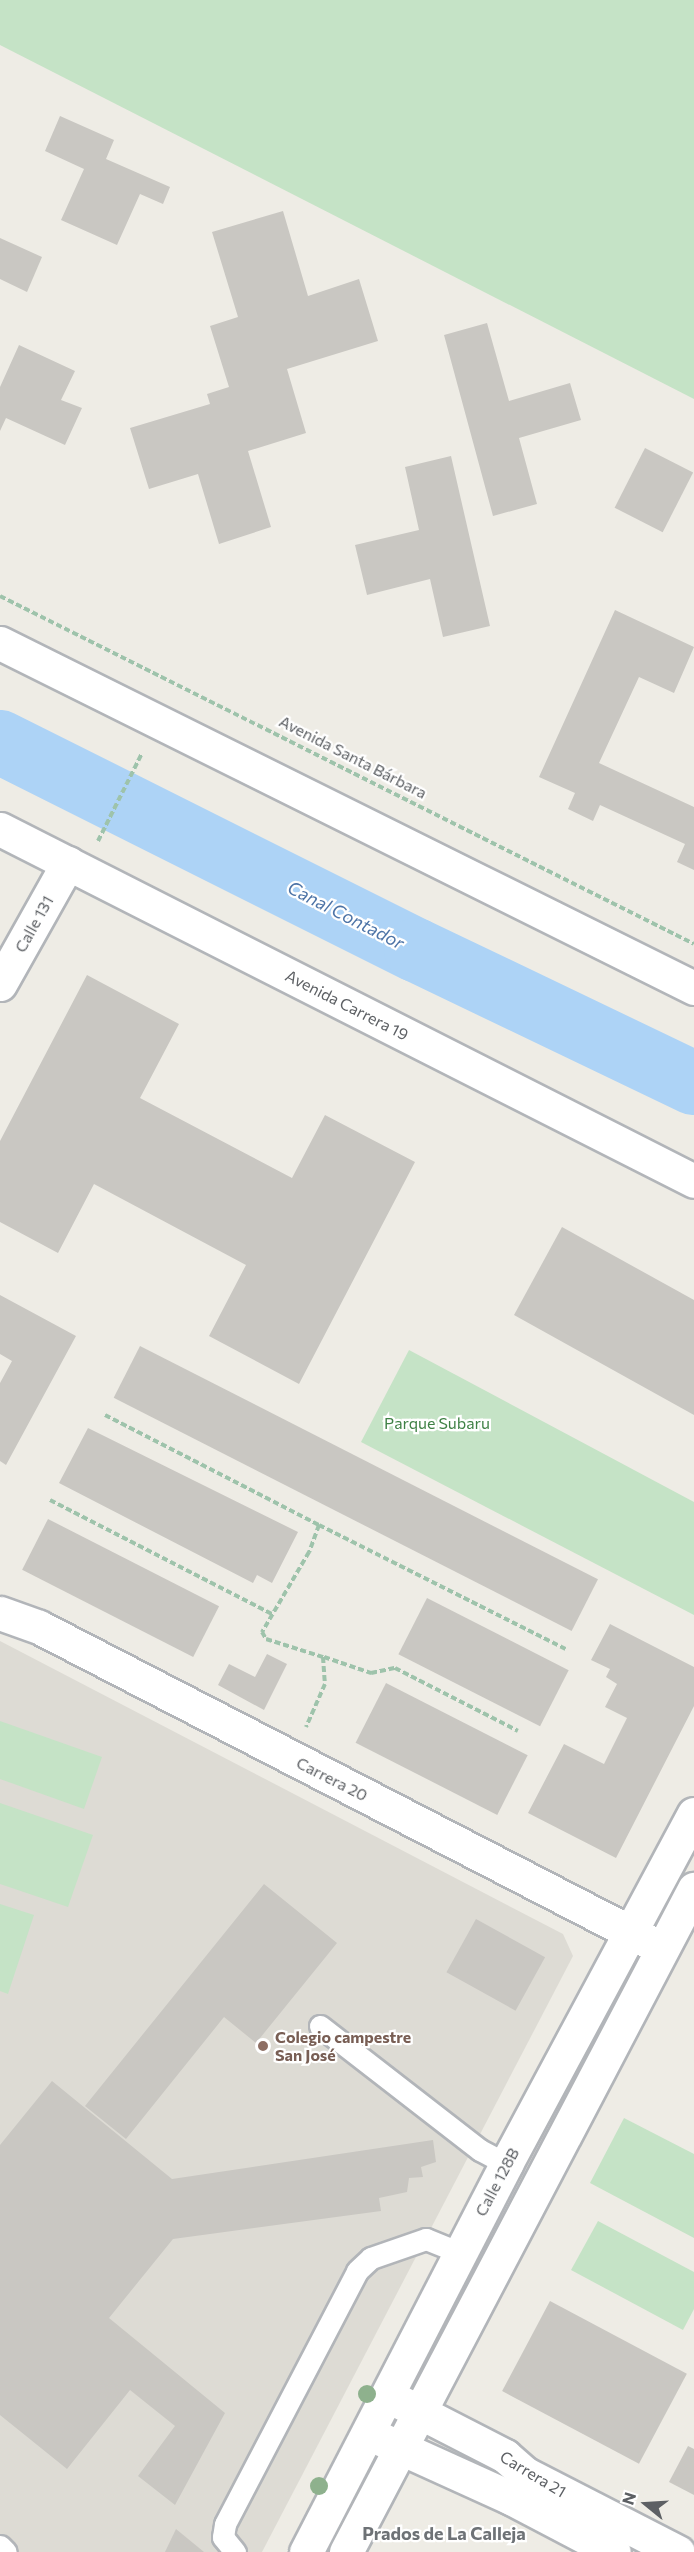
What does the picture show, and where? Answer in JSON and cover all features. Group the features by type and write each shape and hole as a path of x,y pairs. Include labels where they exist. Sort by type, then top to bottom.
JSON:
{"street":[{"path":"0,643 694,988"},
{"name":"Avenida Carrera 19","path":"0,829 81,857 694,1181"},
{"name":"Calle 131","path":"0,984 81,857"},
{"name":"Carrera 20","path":"0,1613 39,1627 662,1949"},
{"name":"Calle 128B","path":"306,2552 506,2164 694,1814"},
{"path":"346,2552 421,2413 694,1889"},
{"name":"Carrera 21","path":"387,2396 504,2456 526,2474 678,2552"},
{"name":"Carrera 21","path":"368,2433 511,2498 614,2552"}],"lane":[{"path":"320,2026 480,2150 506,2164"},
{"path":"235,2552 223,2538 225,2524 357,2271 371,2258 426,2239 460,2253"},
{"path":"0,2546 6,2552"}],"path":[{"name":"Avenida Santa Bárbara","path":"0,596 694,944"},
{"path":"81,857 145,747"},
{"path":"105,1415 566,1649"},
{"path":"50,1500 272,1614"},
{"path":"319,1525 309,1552 262,1632 266,1639 371,1673 395,1668 518,1731"},
{"path":"303,1733 325,1684 323,1657"}],"shaded area":[{"name":"Colegio campestre San José","path":"0,1641 563,1934 573,1956 262,2552 0,2552"}],"green space":[{"path":"0,0 694,0 694,399 0,45"},
{"name":"Parque Subaru","path":"409,1350 694,1502 694,1615 361,1442"},
{"path":"0,1721 102,1757 84,1809 0,1779"},
{"path":"0,1803 93,1835 68,1907 0,1884"},
{"path":"0,1904 34,1915 8,1994 0,1991"},
{"path":"624,2118 694,2154 694,2238 590,2183"},
{"path":"598,2221 694,2272 694,2309 683,2330 571,2270"}],"building":[{"path":"60,116 114,140 106,159 170,187 163,204 140,194 117,245 61,220 84,169 45,151"},
{"path":"283,211 308,296 359,279 378,341 287,369 306,433 248,451 271,527 219,544 198,474 149,489 130,428 210,404 207,394 229,387 210,326 238,317 212,232"},
{"path":"0,238 42,257 27,292 0,279"},
{"path":"487,323 509,401 570,383 581,420 519,438 537,504 493,516 444,335"},
{"path":"19,345 75,371 61,400 82,408 65,445 6,418 0,431 0,387"},
{"path":"645,448 693,473 663,532 615,508"},
{"path":"451,456 490,626 443,637 430,579 367,595 355,545 419,530 405,467"},
{"path":"615,610 694,647 674,693 639,677 599,763 694,807 694,870 677,862 685,844 600,805 593,821 568,809 575,793 539,777"},
{"path":"87,975 179,1024 140,1098 292,1178 325,1115 415,1162 299,1384 209,1336 246,1265 94,1184 58,1253 0,1222 0,1141"},
{"path":"562,1227 694,1300 694,1415 514,1315"},
{"path":"0,1295 76,1336 6,1465 0,1461 0,1383 12,1361 0,1354"},
{"path":"140,1346 598,1579 572,1631 114,1398"},
{"path":"88,1428 298,1532 272,1583 257,1575 253,1583 59,1483"},
{"path":"48,1519 219,1606 193,1657 22,1570"},
{"path":"427,1598 569,1670 540,1726 398,1654"},
{"path":"610,1624 694,1667 694,1706 616,1858 528,1813 564,1744 604,1764 627,1718 605,1707 617,1684 606,1677 610,1669 591,1660"},
{"path":"267,1654 287,1664 264,1710 218,1685 229,1664 255,1677"},
{"path":"386,1683 528,1755 497,1815 356,1743"},
{"path":"264,1884 337,1943 256,2043 224,2017 126,2139 85,2106"},
{"path":"476,1919 545,1957 516,2011 446,1972"},
{"path":"52,2081 172,2179 433,2140 436,2162 421,2167 423,2177 409,2178 407,2192 379,2198 381,2211 173,2239 109,2318 225,2413 175,2505 138,2476 175,2426 130,2390 67,2469 0,2415 0,2145"},
{"path":"550,2301 687,2374 639,2464 502,2391"},
{"path":"688,2446 694,2449 694,2495 669,2482"},
{"path":"176,2529 204,2552 165,2552"}],"waterway":[{"name":"Canal Contador","path":"0,742 416,950 694,1083"}],"place":[{"name":"Colegio campestre San José","path":"263,2046"}],"district":[{"name":"Prados de La Calleja","path":"444,2533"}]}
